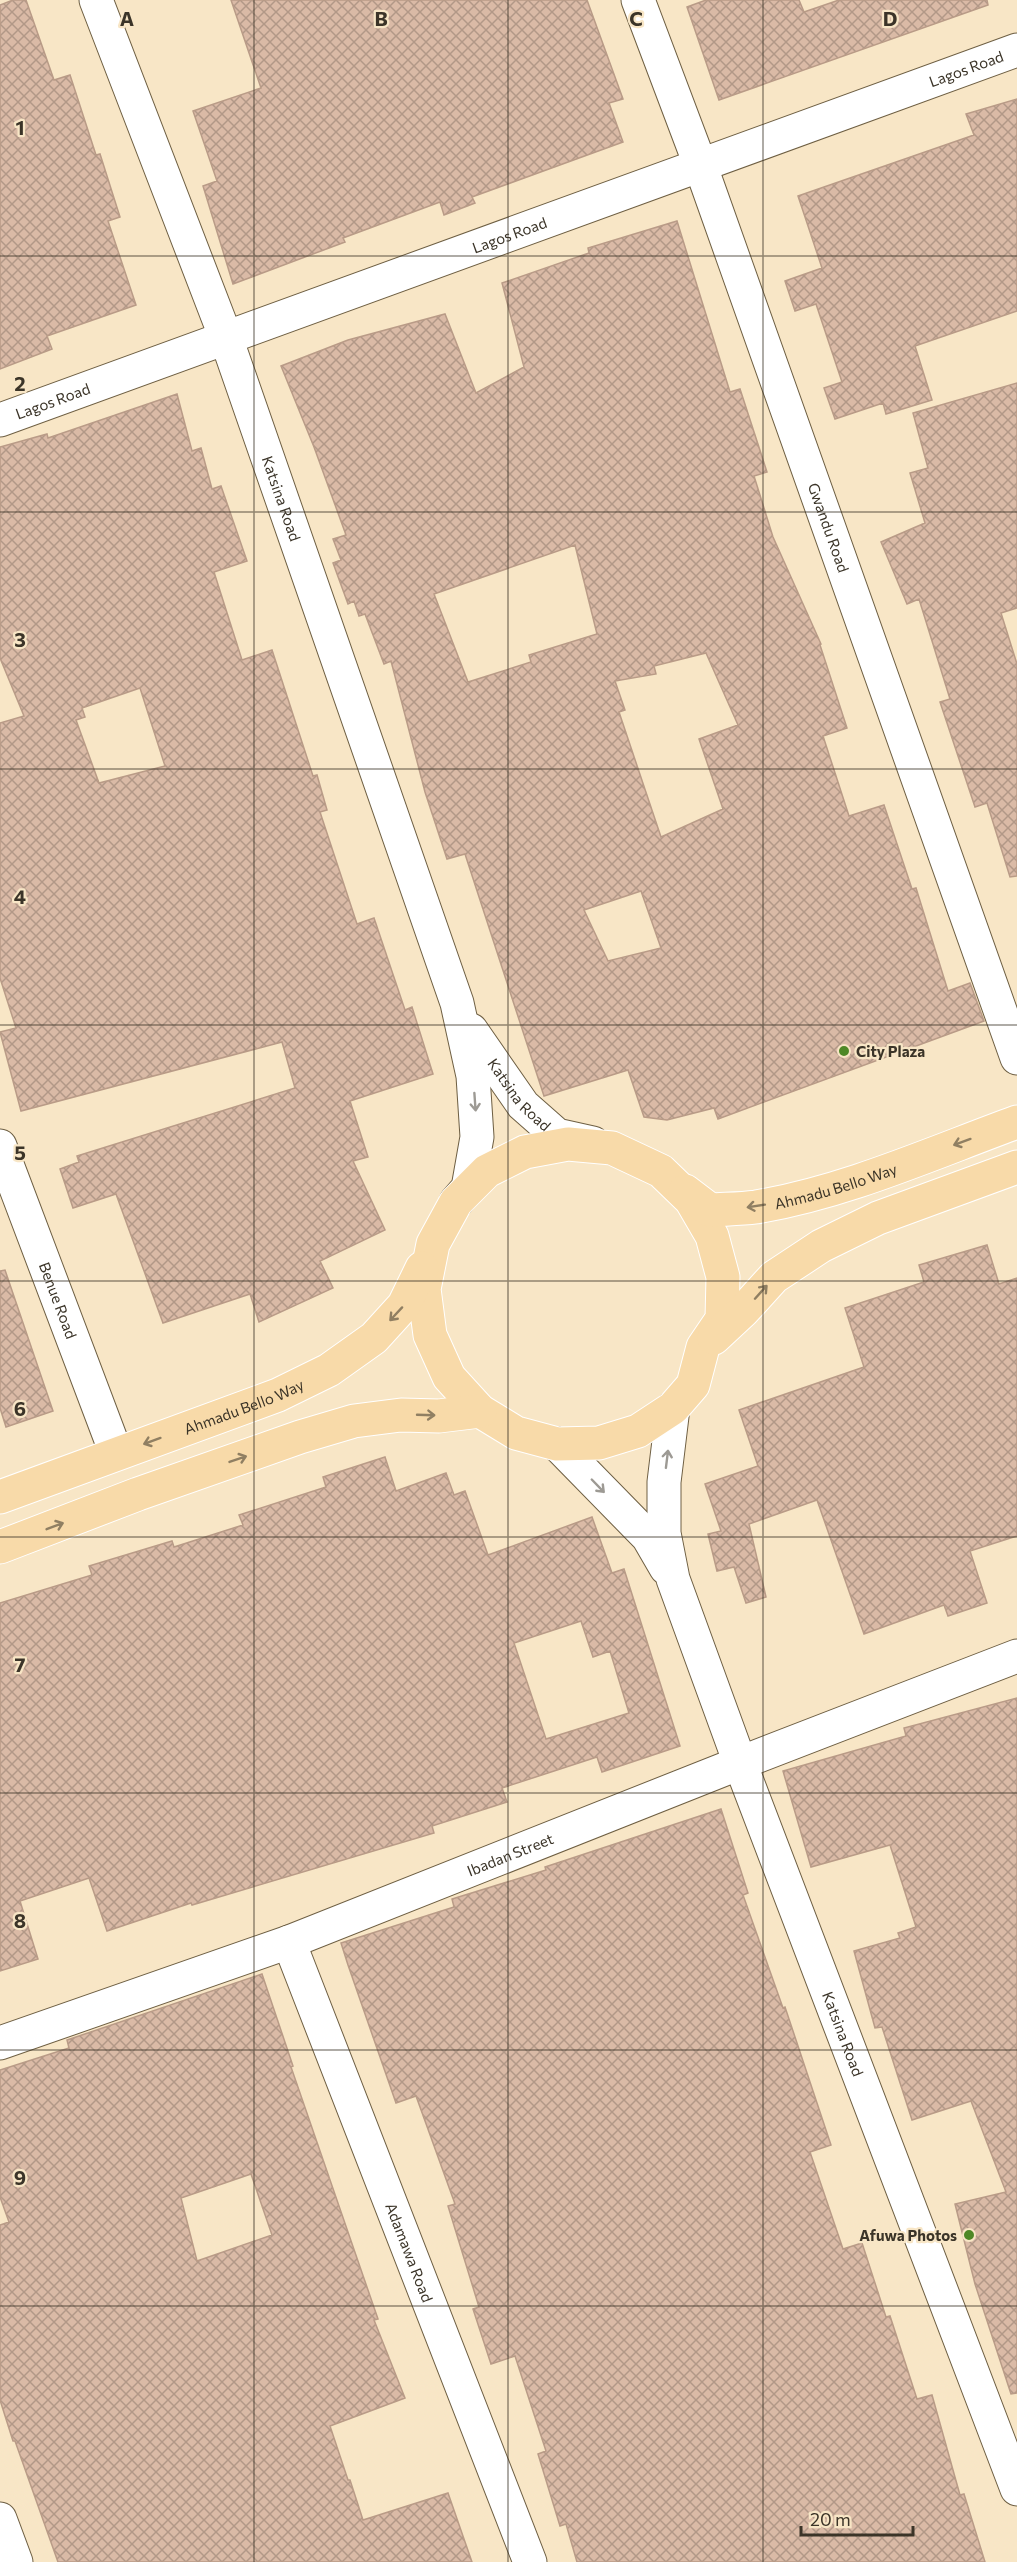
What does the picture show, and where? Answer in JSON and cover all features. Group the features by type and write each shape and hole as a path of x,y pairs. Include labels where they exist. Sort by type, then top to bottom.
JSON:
{"main road":[{"name":"Ahmadu Bello Way","path":"660,1171 710,1210 754,1207 810,1195 876,1174 1017,1122"},
{"path":"568,1144 612,1148 660,1171 691,1200 712,1236 723,1277 722,1319 703,1347 693,1385 673,1408 638,1431 598,1443 557,1444 516,1433 480,1411 449,1377 430,1335 424,1289 433,1244 456,1202 487,1171 525,1152 568,1144"},
{"path":"703,1347 743,1311 774,1277 821,1246 878,1218 1017,1167"},
{"name":"Ahmadu Bello Way","path":"0,1497 278,1395 329,1370 374,1338 405,1305 433,1244"},
{"path":"0,1547 148,1490 300,1437 354,1421 401,1415 439,1416 480,1411"}],"street":[{"name":"Katsina Road","path":"96,0 225,338 457,1003 473,1076 477,1137 468,1188 456,1202"},
{"name":"Gwandu Road","path":"638,0 701,167 1017,1058"},
{"name":"Lagos Road","path":"0,420 701,167 1017,50"},
{"name":"Katsina Road","path":"457,1003 477,1041 523,1105 557,1135 612,1148"},
{"name":"Benue Road","path":"0,1146 116,1454"},
{"name":"Katsina Road","path":"673,1408 664,1482 664,1533 673,1579 740,1763 1017,2489"},
{"name":"Katsina Road","path":"557,1444 648,1537 673,1579"},
{"name":"Ibadan Street","path":"0,2043 289,1942 1017,1656"},
{"name":"Adamawa Road","path":"289,1942 530,2562"},
{"path":"0,2519 16,2562"}],"building":[{"path":"13,0 26,0 54,80 70,75 96,155 100,154 120,217 108,221 136,305 47,336 52,349 0,369 0,5"},
{"path":"231,0 587,0 623,99 609,103 623,142 472,197 475,203 444,215 440,202 343,238 345,242 233,284 203,186 217,181 193,111 261,88"},
{"path":"706,0 799,0 804,12 839,0 987,0 988,5 719,100 687,7"},
{"path":"1017,99 1017,311 915,346 932,400 886,414 883,403 835,419 824,388 842,382 816,304 795,311 785,281 822,268 798,196 974,135 966,114"},
{"path":"677,221 730,392 740,389 767,472 754,476 773,537 821,644 847,728 823,736 849,816 884,805 912,889 916,888 948,991 970,983 984,1021 718,1119 714,1108 667,1120 644,1117 628,1070 544,1096 465,854 447,859 425,792 391,661 384,664 365,614 359,616 354,601 348,604 333,563 341,560 333,539 346,535 281,366 348,340 445,314 476,393 524,367 502,283 589,253 588,248","holes":["575,545 597,634 529,655 531,662 468,682 434,594","706,653 738,725 699,739 723,809 661,837 619,712 625,710 615,681 656,674 654,666","641,891 661,948 608,961 584,910"]},
{"path":"1017,383 1017,608 1001,613 1017,664 1017,876 1010,877 987,803 975,807 940,702 950,699 919,599 907,604 881,542 925,523 910,473 928,468 913,413"},
{"path":"177,394 192,451 201,448 212,489 221,486 247,561 214,572 242,660 272,650 313,776 317,775 327,810 320,812 357,924 374,918 405,1010 412,1007 433,1074 350,1101 368,1157 353,1161 385,1230 320,1261 333,1288 259,1322 250,1294 163,1323 116,1194 73,1208 60,1169 79,1162 77,1156 295,1088 282,1042 21,1111 0,1032 16,1028 0,978 0,723 24,716 0,658 0,447 47,434 48,438","holes":["140,688 165,766 99,783 76,720 85,717 82,708"]},
{"path":"987,1245 999,1284 1017,1278 1017,1536 970,1551 987,1603 948,1616 944,1605 864,1634 817,1500 749,1524 766,1597 746,1603 734,1567 717,1571 708,1534 721,1531 705,1484 758,1466 739,1410 864,1367 845,1308 924,1282 919,1265"},
{"path":"5,1270 53,1411 6,1427 0,1408 0,1271"},
{"path":"385,1457 396,1491 446,1473 454,1495 465,1491 488,1555 592,1517 612,1573 624,1569 680,1746 602,1772 597,1757 502,1788 507,1802 432,1826 434,1833 192,1905 191,1903 107,1931 89,1878 20,1901 38,1959 0,1971 0,1603 92,1575 89,1566 172,1541 174,1547 243,1525 239,1515 326,1487 323,1477","holes":["581,1621 593,1657 610,1651 629,1713 546,1739 514,1643"]},
{"path":"1017,1698 1017,2393 1011,2394 975,2284 955,2204 1006,2192 971,2101 912,2120 882,2027 875,2028 854,1951 900,1938 898,1933 916,1927 890,1845 811,1867 783,1771 906,1736 904,1728"},
{"path":"721,1809 748,1893 743,1895 783,2008 785,2007 831,2145 810,2152 843,2249 862,2243 886,2317 890,2316 917,2399 932,2395 960,2495 964,2494 985,2562 577,2562 566,2524 560,2526 538,2454 546,2451 515,2356 491,2364 473,2309 479,2307 448,2206 455,2204 416,2096 396,2103 341,1943 454,1907 452,1899 546,1870 545,1867"},
{"path":"262,1974 293,2066 291,2067 378,2319 374,2320 405,2398 330,2426 348,2480 350,2480 363,2520 448,2493 472,2562 58,2562 0,2400 0,2225 9,2222 0,2197 0,2070 69,2048 67,2040","holes":["251,2174 272,2235 197,2261 181,2198"]}],"place":[{"name":"City Plaza","path":"844,1051"},
{"name":"Afuwa Photos","path":"969,2235"}]}
